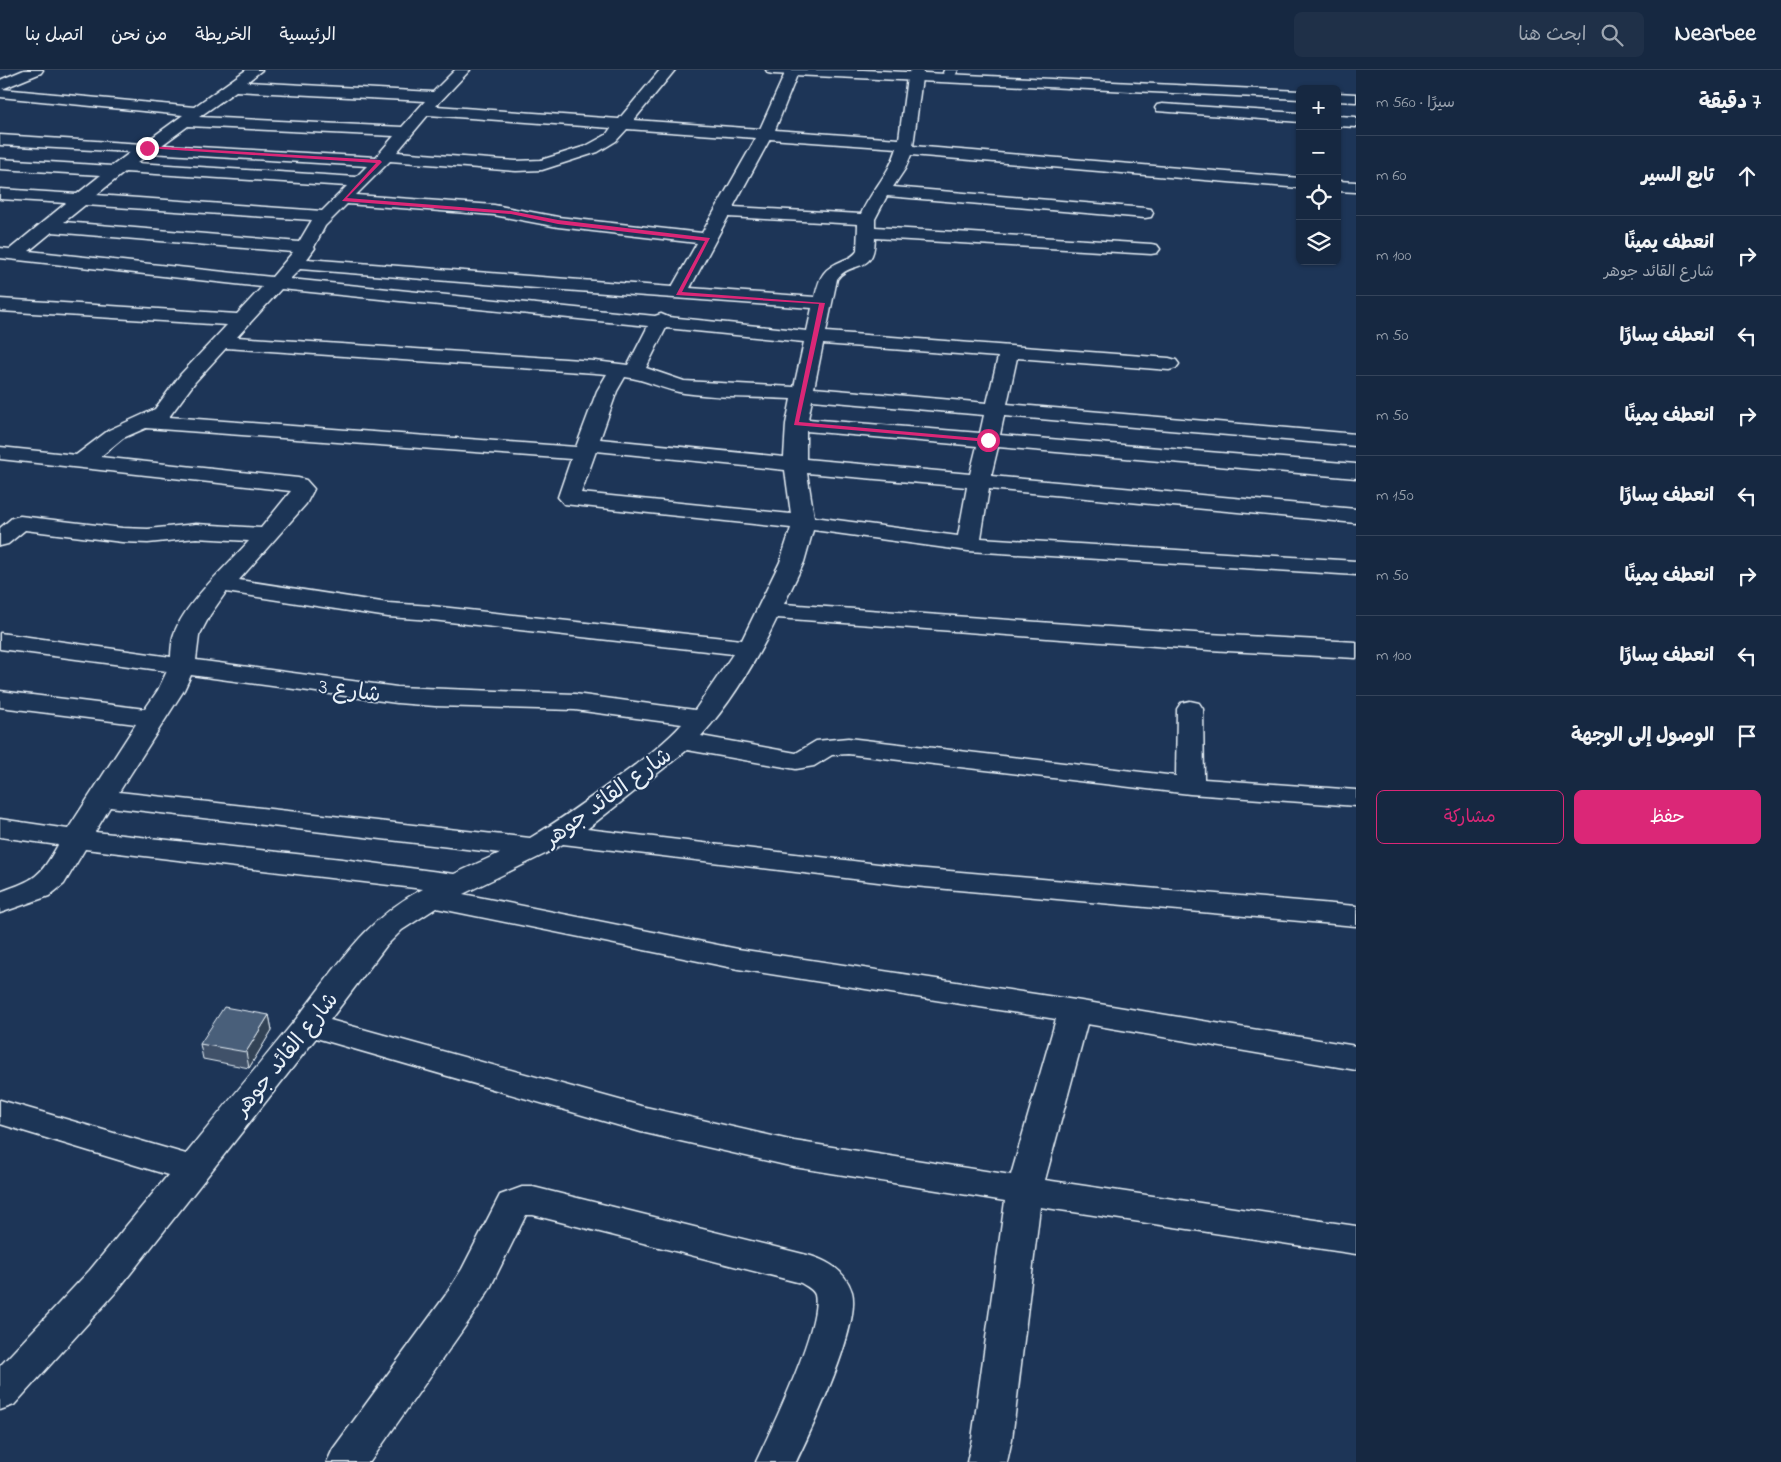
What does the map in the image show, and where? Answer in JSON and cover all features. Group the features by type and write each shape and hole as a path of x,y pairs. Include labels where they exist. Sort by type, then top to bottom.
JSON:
{"street":[{"path":"0,85 36,70"},
{"path":"6,254 48,226 119,169 255,70"},
{"path":"80,462 116,434 162,413 188,378 300,256 311,234 326,216 383,159 404,132 463,70"},
{"path":"0,140 532,166 592,149 612,138 668,70"},
{"path":"773,70 916,74 1296,95"},
{"path":"886,70 916,74 950,72 1296,90"},
{"path":"678,293 766,133 793,71"},
{"name":"شارع القائد جوهر","path":"0,1392 103,1281 309,1025 375,939 391,923 444,890 483,873 546,841 578,822 682,741 702,718 750,648 792,562 804,522 795,465 796,424 801,393 822,303 830,274 862,256 866,251 866,226 875,201 897,169 905,147 916,74"},
{"path":"232,86 436,97"},
{"path":"1341,92 1356,92"},
{"path":"0,93 189,117 404,132"},
{"path":"1341,97 1356,98"},
{"path":"1162,108 1296,118"},
{"path":"424,110 766,133 1296,183"},
{"path":"1341,121 1356,122"},
{"path":"0,164 360,182"},
{"path":"1341,186 1356,187"},
{"path":"883,190 1145,213"},
{"path":"0,194 326,216"},
{"path":"344,200 511,212 558,222 708,240"},
{"path":"723,212 866,226 1151,249"},
{"path":"48,226 300,256 678,293 822,303"},
{"path":"6,254 814,337 1168,364"},
{"path":"0,305 241,320"},
{"path":"661,320 626,371 607,391 570,492 569,497 572,499 804,522 968,544 1356,568"},
{"path":"222,342 626,371 684,387 801,393 1356,440"},
{"path":"968,544 979,481 1009,352"},
{"path":"145,422 587,449 795,465 1356,516"},
{"path":"796,424 1356,471"},
{"path":"0,453 290,484 303,489 298,498 240,566 220,584 198,614 186,636 182,666 171,690 100,798 54,877 38,889 0,903"},
{"path":"0,539 11,517 122,535 148,536 196,531 266,536"},
{"path":"220,584 388,610 432,612 750,648"},
{"path":"768,610 1252,645 1314,646 1356,650"},
{"name":"شارع 3","path":"0,641 397,695 575,702 702,718"},
{"path":"0,699 153,718"},
{"path":"1190,709 1190,786"},
{"path":"682,741 796,761 804,760 826,746 848,746 1190,786 1356,798"},
{"path":"100,798 903,876 1356,916"},
{"path":"0,828 76,840 305,864 444,890 738,959 1075,1011 1356,1058"},
{"path":"987,1462 992,1439 1024,1191 1075,1011"},
{"path":"309,1025 641,1119 794,1154 1024,1191 1356,1240"},
{"path":"0,1112 193,1168"},
{"path":"347,1462 458,1307 476,1279 513,1205 522,1201 533,1202 811,1270 829,1284 834,1293 832,1320 824,1350 814,1378 776,1462"}],"building":[{"path":"224,1007 269,1015 246,1052 200,1044"}],"route":[{"path":"147,148 380,162 344,200 494,210 558,222 708,240 678,293 822,303 801,393 796,424 988,440"}]}
